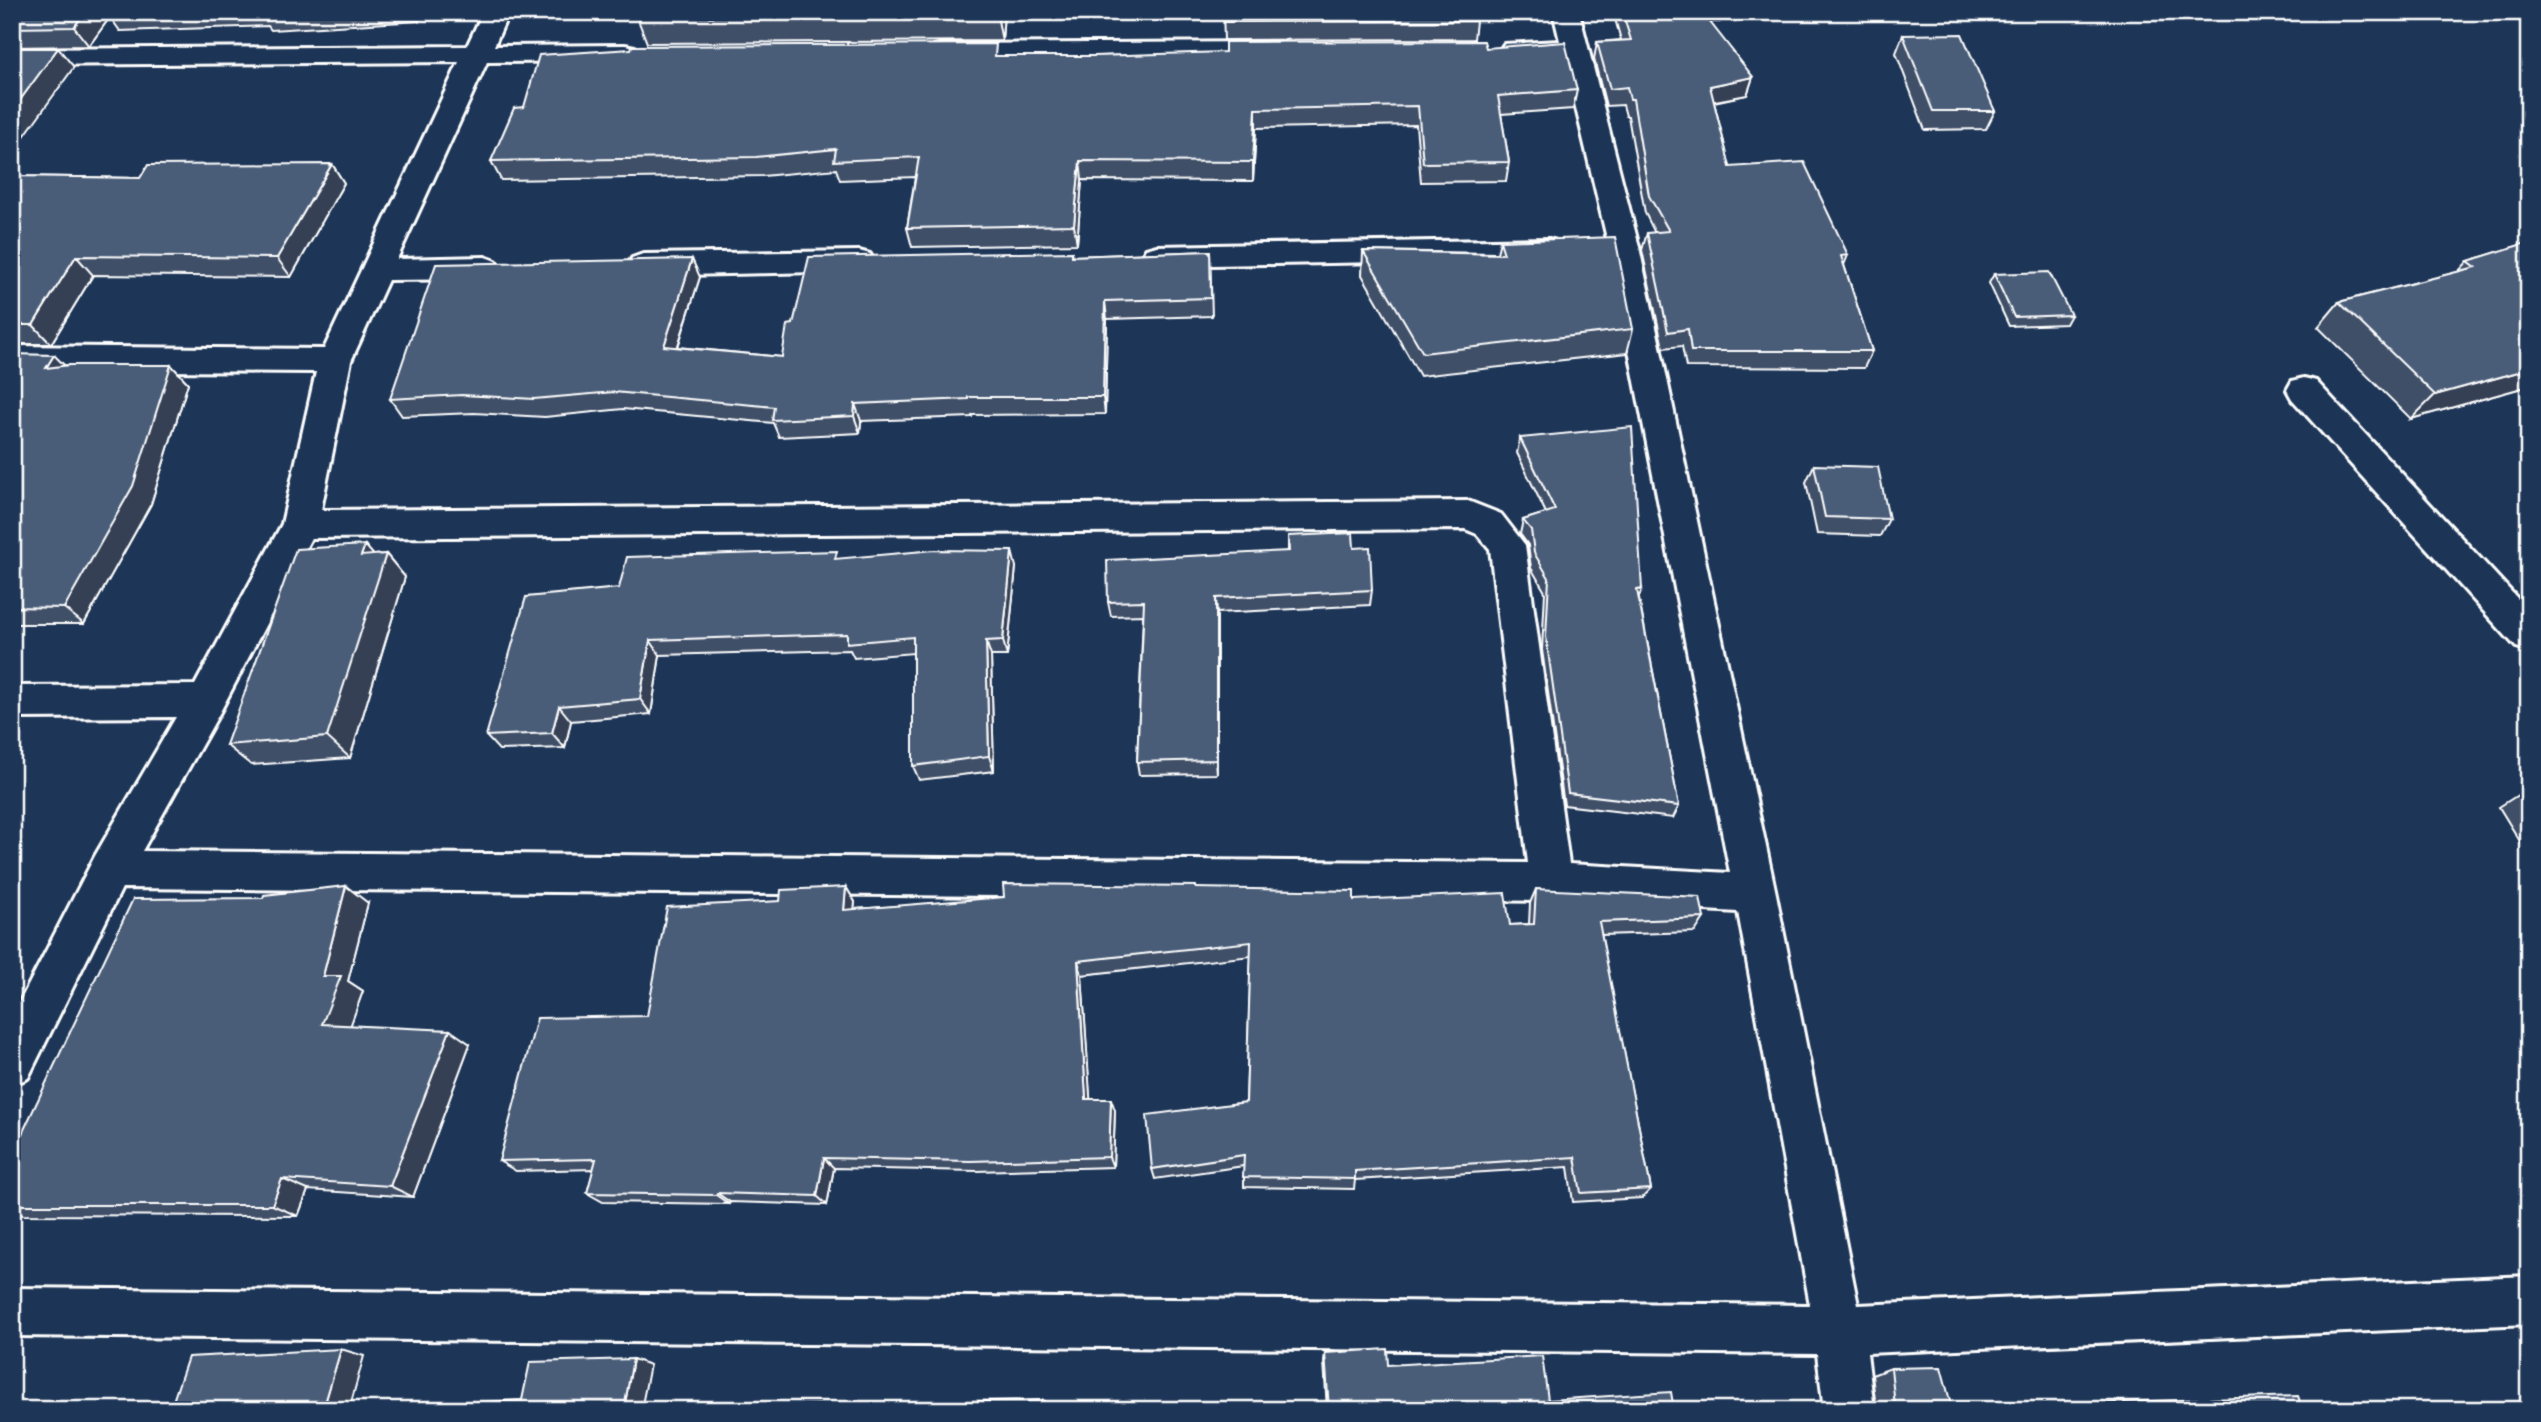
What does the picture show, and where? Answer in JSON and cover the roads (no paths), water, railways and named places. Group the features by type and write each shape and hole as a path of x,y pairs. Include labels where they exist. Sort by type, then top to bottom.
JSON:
{"street":[{"path":"12,1063 110,869 206,701 300,524 335,361 496,12"},
{"path":"1566,12 1575,49 1601,248 1755,894 1839,1330 1849,1410"},
{"path":"1492,50 1575,49"},
{"path":"921,52 1311,50"},
{"path":"12,57 656,53"},
{"path":"1125,256 1601,248"},
{"path":"612,266 889,261"},
{"path":"376,270 515,267"},
{"path":"12,358 335,361"},
{"path":"2304,390 2529,636"},
{"path":"300,524 1468,515 1489,524 1507,545 1550,882"},
{"path":"12,702 206,701"},
{"path":"110,869 1550,882 1755,894"},
{"path":"12,1312 1839,1330 2529,1300"}]}
